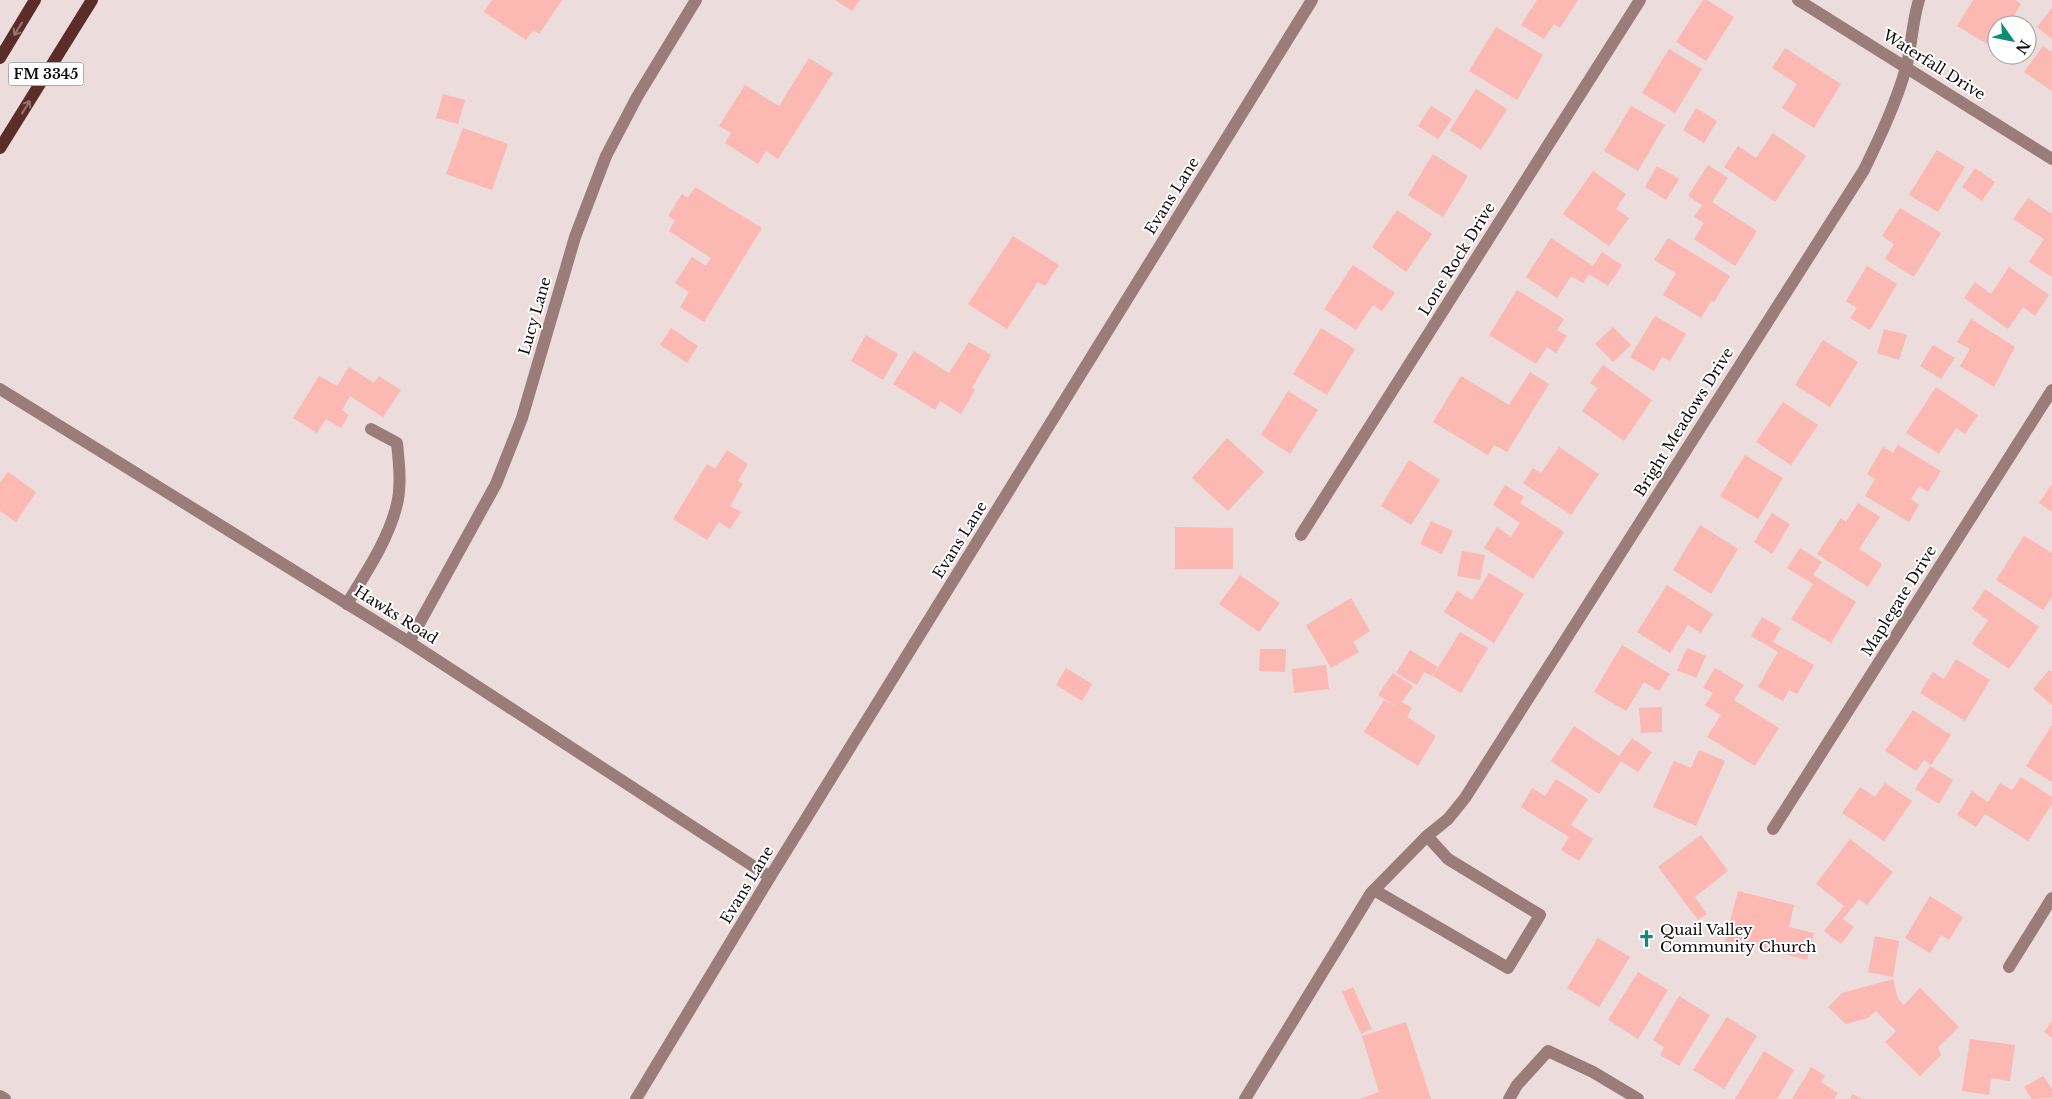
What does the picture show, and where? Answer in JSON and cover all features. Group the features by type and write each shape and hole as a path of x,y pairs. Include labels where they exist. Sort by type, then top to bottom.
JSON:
{"main road":[{"name":"FM 3345","path":"0,58 36,0"},
{"name":"FM 3345","path":"0,148 92,0"}],"street":[{"name":"Lucy Lane","path":"408,642 496,484 522,418 575,237 606,156 637,97 696,0"},
{"name":"Evans Lane","path":"636,1099 770,877 1312,0"},
{"name":"Lone Rock Drive","path":"1301,535 1640,0"},
{"name":"Waterfall Drive","path":"1798,0 2052,159"},
{"name":"Bright Meadows Drive","path":"1245,1099 1374,890 1427,836 1448,819 1465,798 1864,170 1885,126 1906,66 1914,14 1919,0"},
{"name":"Hawks Road","path":"0,389 408,642 770,877"},
{"name":"Maplegate Drive","path":"1773,829 2052,390"},
{"path":"347,604 376,556 397,508 399,470 397,443 371,429"},
{"path":"1374,890 1508,968 1540,915 1448,859 1427,836"},
{"path":"2009,967 2052,898"},
{"path":"1509,1099 1517,1085 1548,1051 1593,1072 1638,1099"},
{"path":"0,1096 5,1099"}],"building":[{"path":"492,0 562,0 539,34 533,30 526,40 484,12"},
{"path":"835,0 860,0 852,11"},
{"path":"1537,0 1578,0 1560,28 1554,24 1544,39 1521,25"},
{"path":"1703,0 1707,0 1734,17 1706,61 1676,42"},
{"path":"1973,0 2015,0 2021,4 2014,15 1987,15 1987,44 1957,26"},
{"path":"2052,8 2052,39 2037,27"},
{"path":"1496,27 1543,55 1517,100 1469,71"},
{"path":"2043,46 2052,52 2052,91 2024,72 2029,65 2037,65 2037,54"},
{"path":"1785,48 1841,84 1814,128 1782,108 1797,84 1772,68"},
{"path":"1669,49 1702,69 1675,113 1642,93"},
{"path":"809,58 833,73 778,159 766,151 758,164 725,143 731,133 719,126 745,85 779,106"},
{"path":"1476,89 1507,109 1481,150 1450,130"},
{"path":"443,94 465,100 458,124 436,118"},
{"path":"1431,106 1452,119 1438,139 1418,126"},
{"path":"1631,106 1665,125 1638,171 1604,151"},
{"path":"1696,108 1717,121 1704,143 1683,130"},
{"path":"463,128 508,144 492,190 446,174"},
{"path":"1773,133 1806,156 1775,202 1724,167 1738,146 1756,158"},
{"path":"1937,150 1965,167 1938,212 1909,195"},
{"path":"1433,154 1468,176 1443,217 1408,195"},
{"path":"1708,165 1728,178 1712,202 1757,231 1735,266 1694,239 1704,223 1694,217 1702,205 1688,196"},
{"path":"1657,166 1679,179 1666,200 1645,187"},
{"path":"1975,168 1995,182 1982,201 1962,187"},
{"path":"1593,171 1626,194 1616,209 1629,218 1609,246 1563,214"},
{"path":"695,187 762,228 704,322 680,307 689,292 675,283 692,257 706,266 711,258 669,231 675,220 668,216 682,194 688,198"},
{"path":"2028,198 2052,214 2052,277 2029,262 2044,239 2013,219"},
{"path":"1900,208 1941,233 1914,277 1885,259 1894,244 1882,236"},
{"path":"1397,210 1432,234 1406,272 1372,247"},
{"path":"1013,236 1059,265 1045,286 1038,282 1007,329 968,304"},
{"path":"1551,238 1593,266 1602,252 1622,265 1608,286 1589,274 1583,283 1571,276 1557,298 1526,277"},
{"path":"1668,238 1730,276 1714,302 1711,301 1701,318 1663,295 1676,273 1654,260"},
{"path":"1353,265 1395,293 1382,311 1373,305 1356,330 1324,309"},
{"path":"1867,266 1897,284 1870,330 1850,318 1857,308 1846,301"},
{"path":"2009,267 2049,295 2035,316 2023,307 2008,329 1964,298 1975,282 1991,294"},
{"path":"1517,290 1564,319 1557,330 1567,336 1556,353 1547,347 1536,364 1489,335"},
{"path":"1655,316 1686,334 1670,361 1662,357 1654,371 1630,357"},
{"path":"1971,319 2015,347 1994,387 1960,366 1970,349 1957,342"},
{"path":"1613,327 1631,345 1613,362 1595,344"},
{"path":"671,328 698,346 687,363 660,345"},
{"path":"1321,328 1355,349 1327,395 1293,374"},
{"path":"1884,329 1907,335 1899,360 1877,353"},
{"path":"866,335 898,354 883,380 851,361"},
{"path":"1823,340 1858,362 1830,407 1795,385"},
{"path":"969,342 991,355 972,388 975,390 961,414 940,401 935,410 893,384 914,351 949,373"},
{"path":"1933,345 1955,358 1941,379 1920,366"},
{"path":"1603,365 1652,400 1624,441 1582,411 1598,388 1590,383"},
{"path":"349,367 374,383 379,376 401,390 383,417 350,396 342,410 349,415 341,428 326,419 317,433 293,418 319,376 337,386"},
{"path":"1530,372 1549,384 1507,452 1494,445 1488,455 1433,422 1461,376 1509,405"},
{"path":"1936,387 1978,415 1965,434 1956,428 1939,454 1906,433"},
{"path":"1288,391 1318,410 1290,454 1261,435"},
{"path":"1783,402 1818,425 1791,465 1756,442"},
{"path":"1227,438 1264,472 1228,511 1192,478"},
{"path":"1898,445 1941,471 1928,492 1919,486 1911,499 1919,505 1909,522 1865,496 1875,479 1867,474 1883,447 1893,453"},
{"path":"1559,447 1599,474 1571,515 1523,483 1533,468 1541,473"},
{"path":"727,450 748,464 738,481 743,484 730,506 741,512 730,529 719,522 707,540 673,519 707,464 715,469"},
{"path":"1745,455 1783,478 1758,519 1720,496"},
{"path":"1409,460 1440,480 1411,525 1381,506"},
{"path":"8,472 36,492 16,522 0,511 0,483"},
{"path":"2052,484 2052,512 2039,503"},
{"path":"1505,485 1524,497 1520,503 1564,532 1533,579 1484,548 1497,527 1511,537 1520,523 1493,505"},
{"path":"1858,503 1880,517 1859,549 1882,564 1868,587 1817,554 1841,518 1846,522"},
{"path":"1772,513 1790,524 1772,554 1754,542"},
{"path":"1431,521 1453,531 1442,554 1420,544"},
{"path":"1700,525 1738,549 1711,594 1673,570"},
{"path":"1175,527 1233,528 1233,569 1175,569"},
{"path":"2024,536 2052,553 2052,597 2043,610 1996,580"},
{"path":"1800,548 1822,562 1813,575 1856,602 1831,643 1791,619 1813,584 1787,568"},
{"path":"1462,551 1485,555 1480,580 1457,576"},
{"path":"1489,573 1524,594 1494,643 1444,612 1457,591 1472,600"},
{"path":"1240,575 1280,603 1259,632 1219,604"},
{"path":"1667,585 1713,614 1701,633 1688,625 1670,653 1637,632"},
{"path":"1985,589 2039,627 2009,669 1972,644 1988,620 1972,609"},
{"path":"1351,598 1370,631 1353,642 1359,652 1331,668 1306,625"},
{"path":"1762,617 1781,628 1773,642 1814,665 1797,694 1789,690 1783,701 1758,687 1778,652 1751,636"},
{"path":"1460,632 1488,648 1461,693 1433,676"},
{"path":"1622,645 1670,674 1659,691 1644,682 1626,711 1594,692"},
{"path":"1687,648 1706,656 1696,678 1677,670"},
{"path":"1260,649 1286,649 1285,672 1259,671"},
{"path":"1410,650 1438,667 1432,676 1424,672 1417,685 1396,673"},
{"path":"1956,659 1990,680 1965,721 1920,693 1933,672 1944,679"},
{"path":"1326,665 1329,689 1294,693 1292,669"},
{"path":"1066,668 1092,684 1082,701 1056,685"},
{"path":"1715,668 1744,685 1734,700 1779,728 1755,766 1707,737 1721,715 1705,705 1713,693 1703,688"},
{"path":"2049,670 2052,672 2052,705 2033,689"},
{"path":"1393,673 1413,686 1402,702 1412,708 1407,717 1436,736 1418,766 1364,732 1384,700 1399,708 1378,695"},
{"path":"1662,707 1662,732 1641,733 1639,708"},
{"path":"1913,710 1951,735 1931,765 1924,760 1916,771 1885,751"},
{"path":"2052,725 2052,782 2026,766"},
{"path":"1574,726 1619,756 1632,738 1652,752 1638,772 1621,761 1599,794 1551,761"},
{"path":"1699,750 1725,761 1696,826 1653,807 1674,761 1691,768"},
{"path":"1930,766 1953,780 1939,804 1915,789"},
{"path":"2021,777 2052,797 2052,804 2028,841 1985,814 1976,827 1957,815 1972,791 1988,802 2000,783 2012,790"},
{"path":"1556,779 1588,799 1571,825 1593,839 1579,861 1561,850 1569,837 1521,807 1532,788 1545,796"},
{"path":"1885,783 1912,801 1884,841 1842,813 1860,787 1875,797"},
{"path":"1701,835 1728,871 1695,897 1707,914 1698,920 1658,867"},
{"path":"1850,839 1893,872 1867,905 1859,899 1843,919 1854,927 1841,944 1824,931 1844,906 1816,884"},
{"path":"1738,891 1794,905 1789,927 1814,933 1807,960 1750,945 1747,955 1723,948"},
{"path":"1930,896 1963,917 1949,940 1941,935 1930,953 1905,938"},
{"path":"1875,936 1899,941 1893,977 1868,972"},
{"path":"1598,938 1630,957 1599,1007 1567,988"},
{"path":"1638,972 1668,990 1638,1039 1608,1020"},
{"path":"1893,979 1898,999 1904,1005 1920,988 1959,1027 1938,1047 1941,1055 1920,1076 1885,1042 1896,1031 1876,1011 1868,1018 1846,1024 1828,1007 1842,993"},
{"path":"1353,987 1372,1029 1361,1034 1342,992"},
{"path":"1679,996 1710,1015 1679,1066 1660,1055 1664,1047 1653,1040"},
{"path":"1727,1017 1757,1036 1724,1089 1693,1070"},
{"path":"2052,1021 2052,1038 2044,1032"},
{"path":"1406,1022 1431,1099 1360,1099 1379,1092 1362,1036"},
{"path":"1970,1039 2015,1045 2010,1081 1991,1078 1989,1095 1962,1091"},
{"path":"1764,1051 1794,1070 1777,1099 1735,1099"},
{"path":"1811,1067 1825,1076 1821,1082 1838,1093 1834,1099 1792,1099"},
{"path":"2043,1076 2052,1089 2052,1098 2032,1099 2024,1087"},
{"path":"1853,1094 1862,1099 1850,1099"}],"place":[{"name":"Quail Valley Community Church","path":"1646,939"}]}
